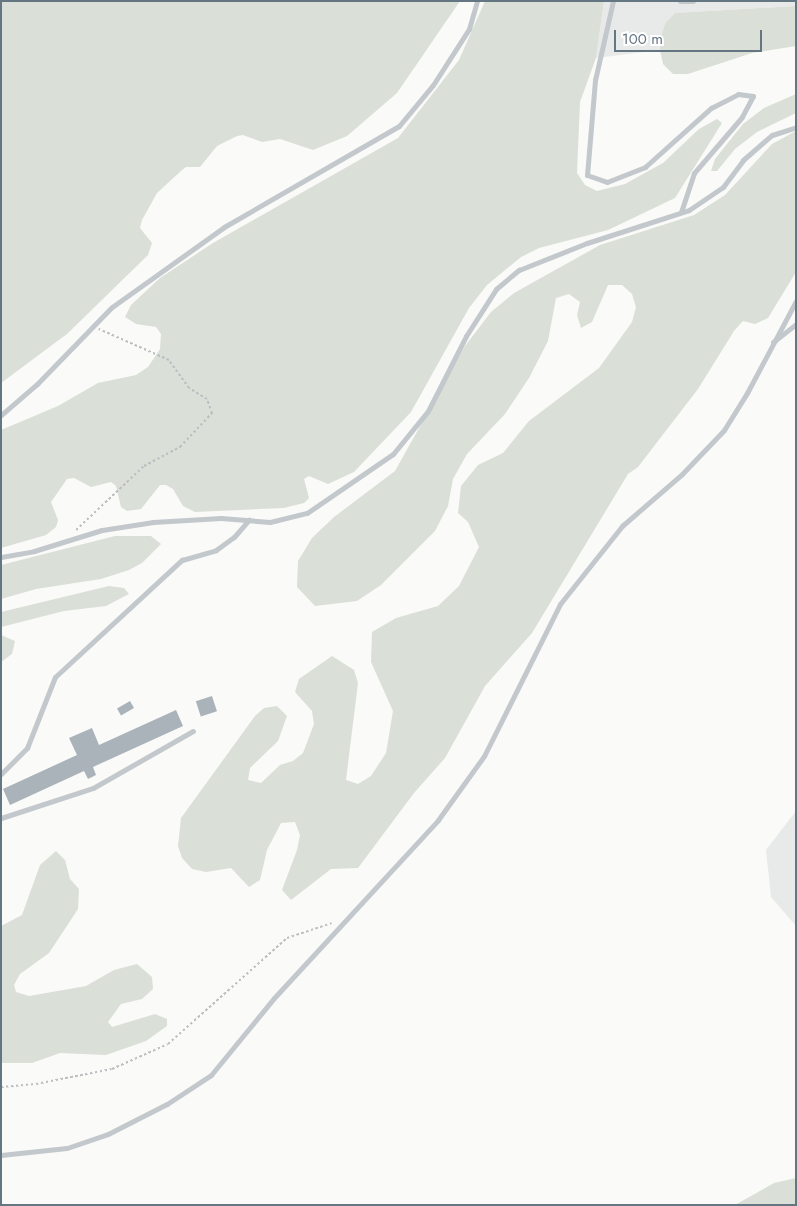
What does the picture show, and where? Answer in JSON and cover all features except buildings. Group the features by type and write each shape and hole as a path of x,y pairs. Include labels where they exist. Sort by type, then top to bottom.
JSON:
{"lane":[{"path":"1,415 37,384 112,307 224,227 399,126 433,85 469,29 477,1"},
{"path":"613,1 595,80 588,174 607,182 646,167 712,108 738,94 753,96 742,117 694,174 682,212"},
{"path":"680,1 693,1"},
{"path":"1,557 102,530 153,522 221,518 270,522 307,513 393,454 428,411 466,336 496,289 519,270 586,243 682,212 723,187 743,160 772,136 796,128"},
{"path":"1,1155 67,1148 108,1134 167,1104 211,1075 274,998 438,820 484,756 537,644 586,568 622,526 682,474 724,430 747,393 771,344 796,301"},
{"path":"771,344 796,324"},
{"path":"1,774 28,748 55,678 182,560 216,550 234,537 249,520"},
{"path":"1,818 93,788 193,731"}],"path":[{"path":"69,540 82,521 144,466 180,447 212,413 207,399 189,388 169,360 101,332 95,324"},
{"path":"1,1087 36,1084 112,1069 168,1044 287,938 348,917"}],"shaded area":[{"path":"1,1 460,1 397,93 347,136 313,150 280,139 262,142 243,135 237,136 217,146 200,167 186,167 181,171 157,193 142,220 140,228 152,243 148,255 67,334 1,383"},
{"path":"485,1 604,1 596,58 580,102 577,173 585,185 597,191 625,184 663,163 699,129 717,119 722,123 675,198 608,230 539,248 521,257 487,285 469,308 411,412 354,472 328,484 309,476 304,479 309,498 304,503 284,508 195,512 183,506 173,489 166,485 160,485 141,509 127,511 121,507 116,486 111,482 91,487 74,478 67,479 51,502 58,520 56,527 46,535 1,548 1,430 58,406 98,383 136,375 148,367 160,349 161,334 156,327 136,324 125,317 131,305 160,278 213,243 398,138 459,60"},
{"path":"604,1 796,1 796,6 675,13 666,22 660,50 596,58"},
{"path":"796,6 796,46 752,53 688,74 673,74 663,64 660,50 661,36 666,22 675,13"},
{"path":"796,94 796,113 757,132 735,149 717,171 711,171 715,159 743,124 764,108"},
{"path":"796,131 796,272 768,318 755,324 743,321 734,331 698,389 638,467 628,474 532,633 485,686 445,758 414,793 358,868 331,869 291,900 282,890 297,850 300,835 295,822 281,823 267,850 260,880 249,887 231,868 206,872 192,869 182,858 178,846 181,818 255,716 264,708 277,706 287,716 278,741 250,768 248,780 261,783 280,765 293,761 303,753 314,724 312,711 295,692 299,679 332,656 354,670 358,683 346,780 358,784 371,776 386,753 393,711 371,662 372,632 396,618 438,606 459,586 479,547 468,522 458,513 461,486 478,465 503,453 529,421 599,368 632,322 636,307 632,294 622,285 608,285 592,322 581,328 577,315 580,302 569,294 556,298 548,341 529,378 505,414 467,454 453,479 448,506 435,531 381,585 357,601 315,606 297,587 298,561 312,538 334,517 395,471 465,346 491,312 514,293 600,245 694,215 725,195 772,144"},
{"path":"115,536 151,536 161,544 142,563 129,570 101,579 36,589 1,599 1,565"},
{"path":"109,586 124,588 129,594 106,606 64,611 1,627 1,612"},
{"path":"1,635 15,641 12,654 1,662"},
{"path":"796,811 796,926 771,897 766,850"},
{"path":"56,851 65,860 70,879 79,889 78,909 49,953 20,974 14,985 16,992 29,996 86,986 114,970 137,964 152,977 153,989 142,999 121,1004 108,1022 112,1027 155,1014 167,1019 167,1026 146,1041 106,1055 60,1053 32,1063 1,1063 1,926 22,915 40,865"},
{"path":"796,1178 796,1205 735,1205 774,1183"}]}
